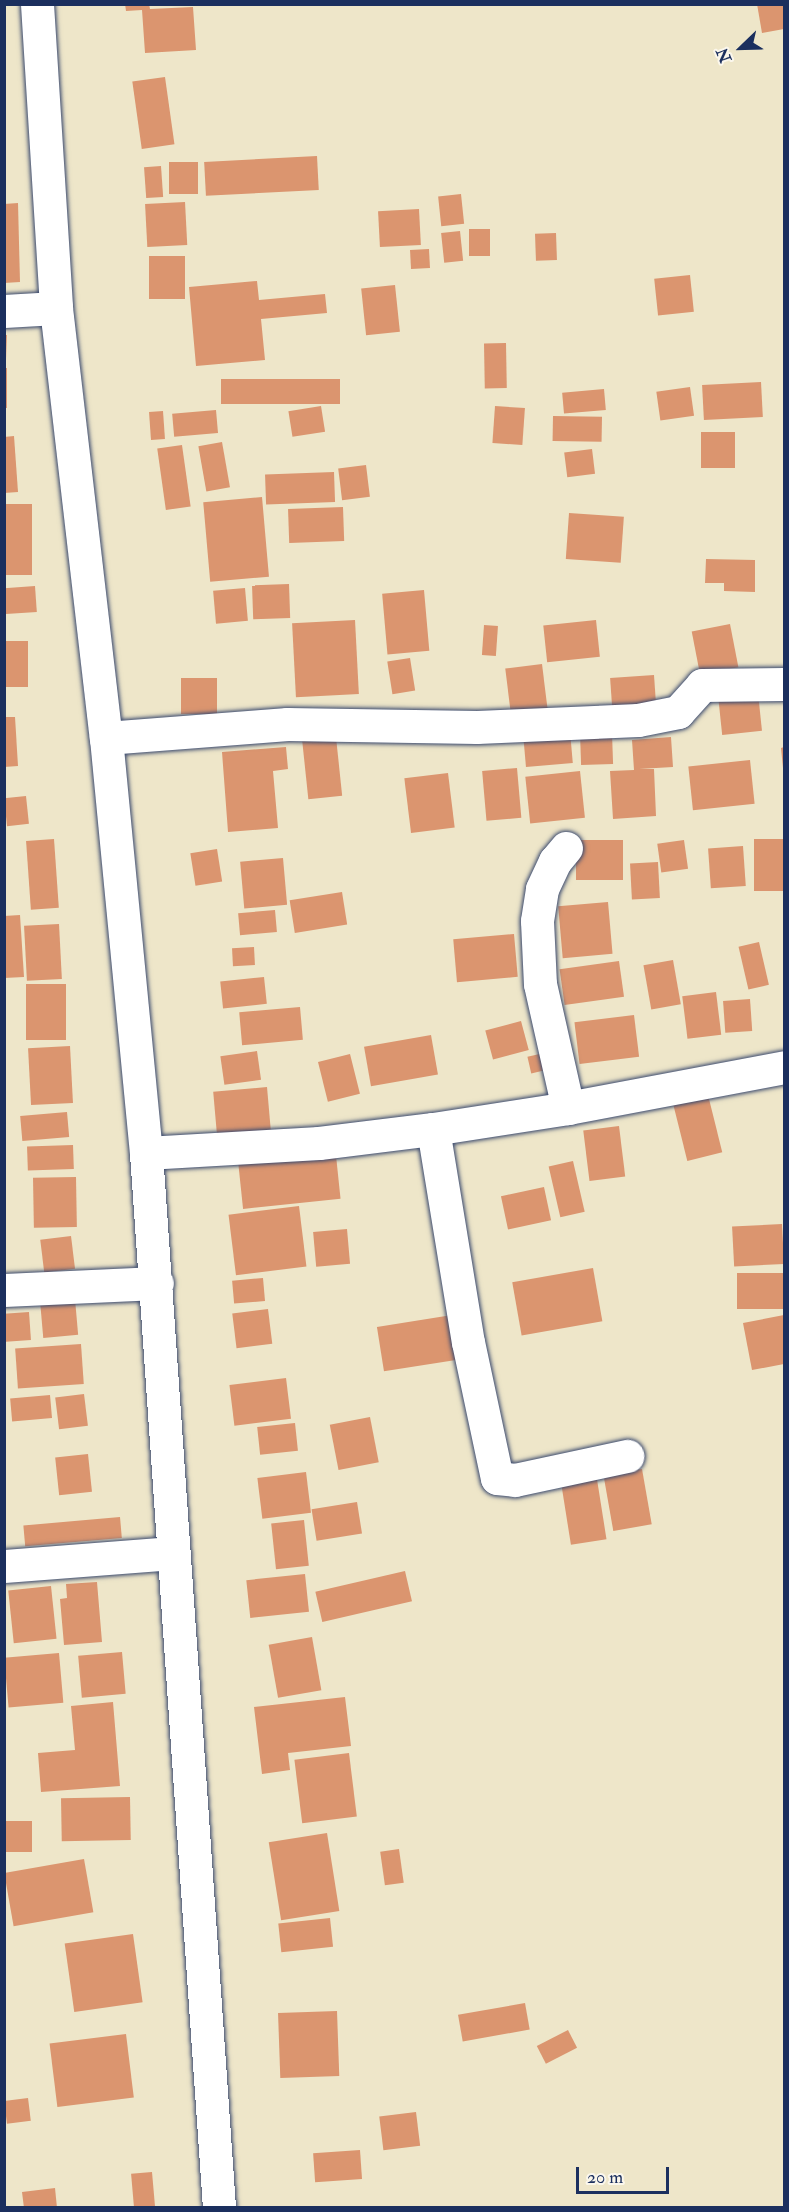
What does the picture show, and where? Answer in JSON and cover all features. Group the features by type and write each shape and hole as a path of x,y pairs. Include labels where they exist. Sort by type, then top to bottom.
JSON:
{"street":[{"path":"37,4 56,308 106,738 157,1283 172,1553 219,2208"},
{"path":"4,311 56,308"},
{"path":"106,738 287,724 477,727 638,720 678,712 702,685 784,684"},
{"path":"567,848 555,861 542,889 537,921 540,984 568,1108"},
{"path":"146,1154 319,1143 433,1128 568,1108 784,1067"},
{"path":"433,1128 468,1342 497,1478 515,1480 627,1456"},
{"path":"4,1290 157,1283"},
{"path":"4,1566 172,1553"}],"building":[{"path":"125,4 149,4 150,9 193,7 196,50 145,53 142,10 126,11"},
{"path":"757,4 783,4 784,29 762,33"},
{"path":"165,77 174,144 142,149 132,82"},
{"path":"317,156 319,190 206,196 204,162"},
{"path":"169,162 198,162 198,194 169,194"},
{"path":"161,166 163,197 146,198 144,167"},
{"path":"461,194 464,224 441,226 438,196"},
{"path":"185,202 187,245 147,247 145,204"},
{"path":"18,203 20,282 4,283 4,204"},
{"path":"419,209 421,245 380,247 378,211"},
{"path":"469,229 490,229 490,256 469,256"},
{"path":"460,231 463,261 444,263 441,233"},
{"path":"556,233 557,260 536,261 535,234"},
{"path":"429,249 430,268 411,269 410,250"},
{"path":"149,256 185,256 185,299 149,299"},
{"path":"690,275 694,312 658,316 654,279"},
{"path":"257,281 259,300 325,294 327,313 261,319 265,360 196,366 189,287"},
{"path":"395,285 400,332 366,335 361,289"},
{"path":"4,335 7,335 6,360 4,360"},
{"path":"484,343 506,343 507,388 485,388"},
{"path":"5,368 7,368 7,408 5,408"},
{"path":"221,379 340,379 340,404 221,404"},
{"path":"761,382 763,417 704,420 702,385"},
{"path":"690,387 694,416 660,420 656,392"},
{"path":"604,389 606,410 564,414 562,393"},
{"path":"321,406 325,432 292,437 288,411"},
{"path":"495,406 525,408 522,445 492,443"},
{"path":"216,410 218,433 174,437 172,414"},
{"path":"163,411 165,439 151,440 149,412"},
{"path":"553,416 602,417 602,442 553,441"},
{"path":"701,432 735,432 735,468 701,468"},
{"path":"14,436 18,492 4,493 4,437"},
{"path":"222,442 230,487 206,491 198,446"},
{"path":"182,445 191,506 166,510 157,448"},
{"path":"592,449 595,474 567,477 564,452"},
{"path":"366,465 370,497 342,500 338,468"},
{"path":"334,472 335,502 266,504 265,474"},
{"path":"262,497 269,577 210,582 203,502"},
{"path":"4,504 32,504 32,575 4,575"},
{"path":"343,507 344,541 289,543 288,509"},
{"path":"569,513 624,517 621,563 566,559"},
{"path":"706,559 755,560 755,592 724,591 724,583 705,583"},
{"path":"289,584 290,618 253,619 252,585"},
{"path":"35,586 37,612 6,614 4,588"},
{"path":"245,588 248,621 216,624 213,591"},
{"path":"424,590 429,651 387,654 382,594"},
{"path":"355,620 359,694 296,697 292,623"},
{"path":"596,620 600,657 547,662 543,626"},
{"path":"730,624 738,667 700,675 692,631"},
{"path":"484,625 498,626 496,656 482,655"},
{"path":"4,641 28,641 28,687 4,687"},
{"path":"410,658 415,691 392,694 387,662"},
{"path":"542,664 548,715 511,719 505,669"},
{"path":"654,675 656,705 612,708 610,678"},
{"path":"181,678 217,678 217,714 181,714"},
{"path":"758,693 762,731 722,735 718,697"},
{"path":"4,717 15,717 18,766 4,767"},
{"path":"570,731 573,763 526,767 523,735"},
{"path":"612,733 613,764 581,765 580,734"},
{"path":"336,737 342,796 308,799 302,741"},
{"path":"671,737 673,767 639,769 654,769 656,816 613,819 610,771 634,770 632,740"},
{"path":"286,747 288,769 273,771 278,828 228,832 222,752"},
{"path":"784,747 784,768 783,768 781,748"},
{"path":"750,760 755,804 693,810 688,766"},
{"path":"517,768 521,818 486,821 482,771"},
{"path":"580,771 585,818 530,823 525,777"},
{"path":"448,773 455,828 411,833 404,778"},
{"path":"26,796 29,824 7,826 4,798"},
{"path":"54,839 59,908 31,910 26,841"},
{"path":"754,839 784,839 784,891 754,891"},
{"path":"576,840 623,840 623,880 576,880"},
{"path":"684,840 688,869 661,872 657,844"},
{"path":"743,846 746,886 711,888 708,848"},
{"path":"217,849 222,882 195,886 190,853"},
{"path":"283,858 287,905 244,909 240,862"},
{"path":"658,862 660,898 632,899 630,863"},
{"path":"342,892 347,925 295,933 290,900"},
{"path":"608,902 613,954 563,958 558,906"},
{"path":"275,910 277,932 240,935 238,913"},
{"path":"20,915 24,977 4,978 4,916"},
{"path":"59,924 62,979 27,981 24,926"},
{"path":"514,934 518,977 457,982 453,939"},
{"path":"759,942 769,985 748,990 739,947"},
{"path":"254,947 255,965 233,966 232,948"},
{"path":"673,960 681,1004 651,1010 643,965"},
{"path":"619,961 624,997 565,1005 560,969"},
{"path":"264,977 267,1004 223,1008 220,982"},
{"path":"26,984 66,984 66,1040 26,1040"},
{"path":"716,992 721,1035 687,1039 682,996"},
{"path":"750,999 752,1031 725,1033 723,1001"},
{"path":"300,1007 303,1040 242,1045 239,1012"},
{"path":"634,1015 639,1057 580,1064 574,1022"},
{"path":"521,1021 529,1050 493,1060 485,1031"},
{"path":"431,1035 438,1074 371,1086 364,1047"},
{"path":"70,1046 73,1103 31,1105 28,1048"},
{"path":"257,1051 261,1080 224,1085 220,1056"},
{"path":"544,1053 548,1070 531,1073 527,1057"},
{"path":"350,1054 360,1094 328,1102 318,1062"},
{"path":"267,1087 271,1136 217,1141 213,1092"},
{"path":"708,1095 722,1152 687,1161 673,1104"},
{"path":"67,1112 69,1137 22,1141 20,1116"},
{"path":"619,1126 625,1177 589,1181 583,1130"},
{"path":"73,1145 74,1169 28,1171 27,1147"},
{"path":"335,1146 341,1199 243,1209 238,1156"},
{"path":"573,1161 585,1212 560,1217 549,1167"},
{"path":"76,1177 77,1227 34,1228 33,1178"},
{"path":"544,1187 551,1220 508,1229 501,1196"},
{"path":"299,1206 306,1267 236,1275 229,1215"},
{"path":"782,1224 784,1264 734,1267 732,1227"},
{"path":"347,1229 350,1264 316,1267 313,1232"},
{"path":"71,1236 75,1269 44,1273 40,1240"},
{"path":"593,1268 602,1321 522,1335 512,1282"},
{"path":"737,1273 784,1273 784,1309 737,1309"},
{"path":"263,1278 265,1301 234,1304 232,1281"},
{"path":"75,1299 78,1335 43,1338 40,1302"},
{"path":"268,1309 272,1344 237,1348 232,1313"},
{"path":"29,1312 31,1340 6,1342 4,1314"},
{"path":"452,1315 459,1359 384,1371 377,1327"},
{"path":"784,1315 784,1364 752,1370 743,1323"},
{"path":"81,1344 84,1384 18,1389 15,1349"},
{"path":"286,1378 291,1419 234,1426 229,1385"},
{"path":"84,1394 88,1426 59,1429 55,1398"},
{"path":"50,1395 52,1418 12,1421 10,1398"},
{"path":"370,1417 379,1462 339,1470 330,1425"},
{"path":"295,1423 298,1451 260,1455 257,1427"},
{"path":"88,1454 92,1492 59,1495 55,1457"},
{"path":"642,1469 652,1524 613,1531 604,1476"},
{"path":"306,1472 311,1513 262,1519 257,1478"},
{"path":"596,1473 606,1539 571,1545 560,1479"},
{"path":"357,1502 362,1534 317,1541 312,1509"},
{"path":"120,1517 122,1538 25,1546 23,1525"},
{"path":"304,1520 309,1566 276,1569 271,1523"},
{"path":"405,1571 412,1601 322,1622 315,1592"},
{"path":"305,1574 309,1612 250,1618 246,1580"},
{"path":"97,1582 102,1642 64,1645 60,1599 67,1598 66,1584"},
{"path":"51,1586 57,1639 14,1643 8,1590"},
{"path":"312,1637 321,1690 278,1698 269,1645"},
{"path":"122,1652 126,1694 82,1698 78,1656"},
{"path":"59,1653 63,1703 9,1708 4,1658"},
{"path":"345,1697 351,1746 288,1753 290,1770 262,1774 254,1707"},
{"path":"113,1702 120,1786 41,1792 38,1753 75,1750 71,1706"},
{"path":"349,1753 357,1817 302,1823 294,1760"},
{"path":"130,1797 131,1840 62,1841 61,1798"},
{"path":"4,1821 32,1821 32,1852 4,1852"},
{"path":"327,1833 339,1911 281,1920 269,1842"},
{"path":"399,1849 404,1883 385,1885 380,1852"},
{"path":"84,1859 93,1912 14,1926 4,1873"},
{"path":"330,1918 333,1947 281,1952 278,1923"},
{"path":"133,1934 143,2002 74,2012 65,1944"},
{"path":"525,2003 530,2030 463,2041 458,2015"},
{"path":"337,2011 339,2076 280,2078 278,2013"},
{"path":"568,2030 577,2048 546,2064 537,2046"},
{"path":"126,2034 134,2098 57,2107 50,2043"},
{"path":"28,2098 31,2121 7,2124 4,2101"},
{"path":"416,2112 420,2146 383,2150 379,2117"},
{"path":"360,2150 362,2179 315,2182 313,2153"},
{"path":"152,2172 155,2208 134,2208 131,2174"},
{"path":"55,2188 57,2208 24,2208 22,2192"}]}
